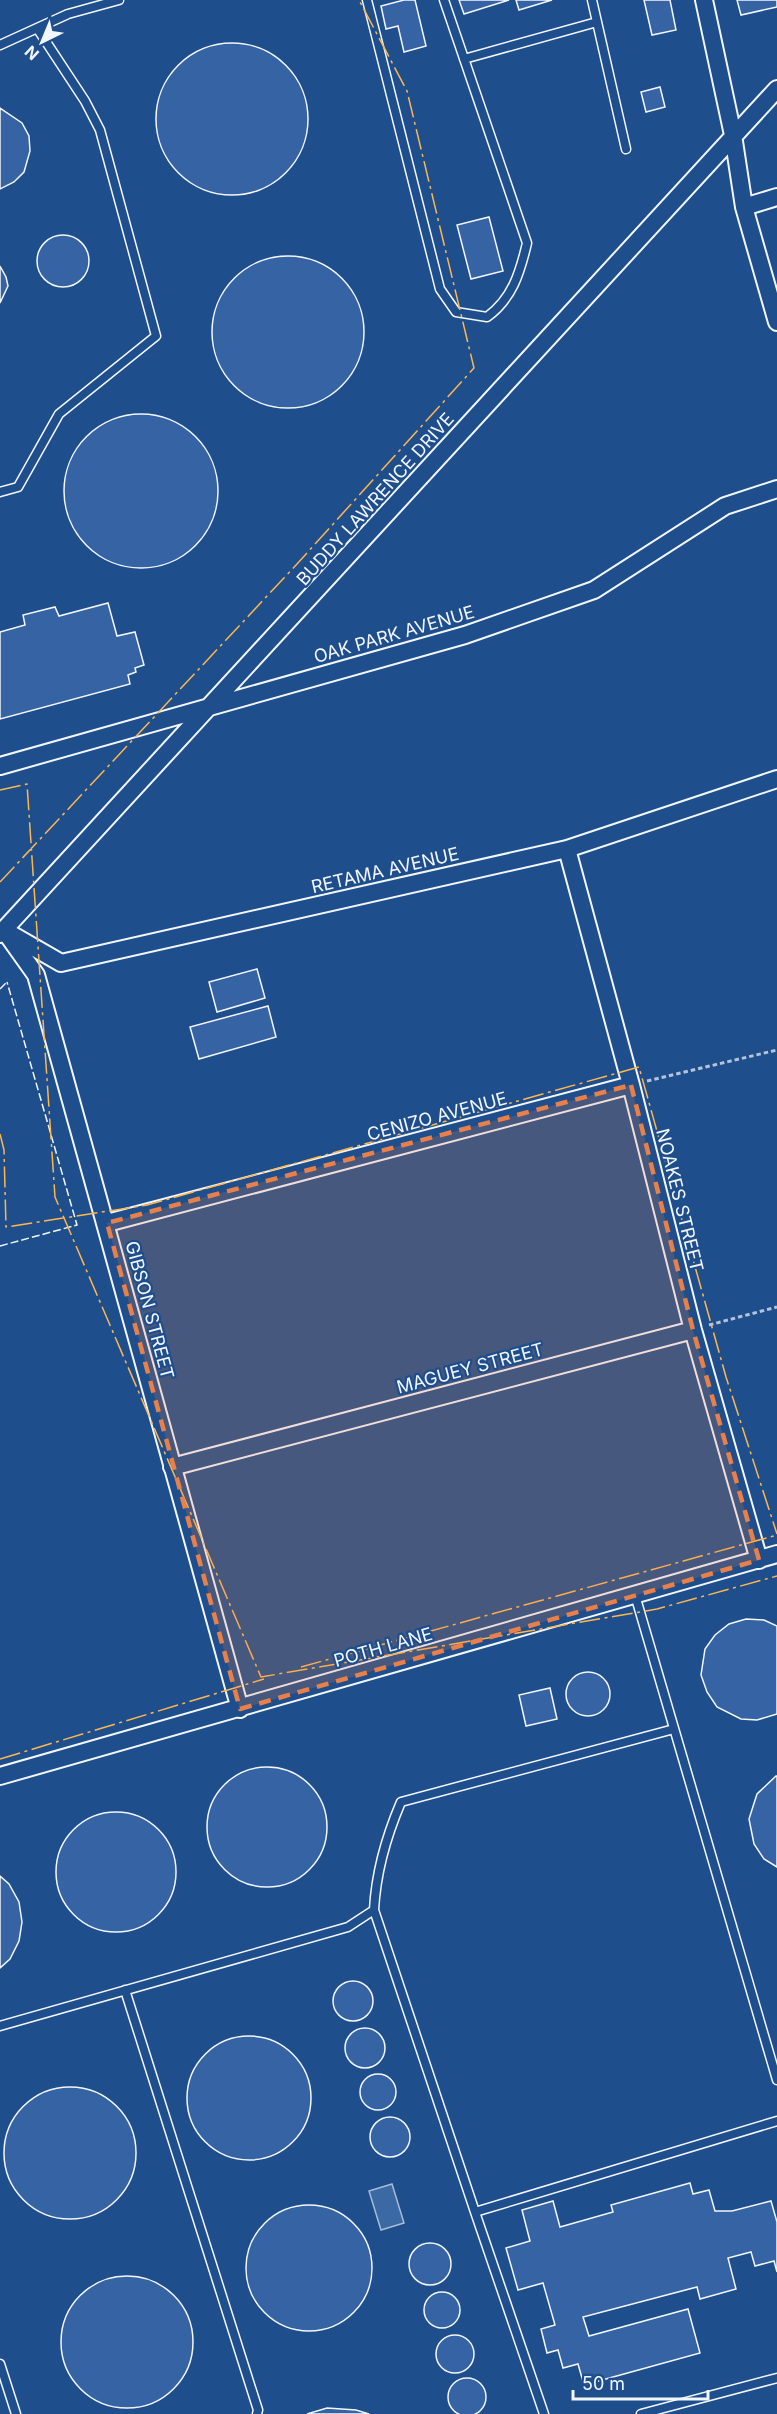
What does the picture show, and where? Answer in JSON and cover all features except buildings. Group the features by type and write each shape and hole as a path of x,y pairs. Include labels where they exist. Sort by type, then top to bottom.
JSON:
{"street":[{"path":"704,0 733,135 744,207 777,322"},
{"name":"BUDDY LAWRENCE DRIVE","path":"2,932 211,708 777,89"},
{"path":"744,207 777,197"},
{"name":"OAK PARK AVENUE","path":"0,766 465,635 594,590 725,506 777,489"},
{"name":"RETAMA AVENUE","path":"2,932 61,963 567,849 777,779"},
{"name":"NOAKES STREET","path":"567,849 631,1084 693,1330 759,1560"},
{"name":"GIBSON STREET","path":"2,932 36,975 107,1223 240,1709"},
{"name":"CENIZO AVENUE","path":"107,1223 631,1084"},
{"name":"MAGUEY STREET","path":"172,1467 693,1330"},
{"name":"POTH LANE","path":"0,1776 777,1554"}],"lane":[{"path":"0,45 68,14 119,0"},
{"path":"367,0 440,289 456,312 487,317 501,306 519,275 527,243 444,0"},
{"path":"592,0 626,149"},
{"path":"464,59 597,22"},
{"path":"0,492 18,487 59,414 156,336 100,130 85,100 37,28"},
{"path":"635,1595 777,2080"},
{"path":"544,2414 374,1910 375,1881 391,1826 401,1802 674,1729"},
{"path":"0,2026 348,1927 374,1910"},
{"path":"125,1990 257,2414"},
{"path":"475,2212 777,2121"},
{"path":"0,2364 16,2414"},
{"path":"642,2414 777,2378"}],"path":[{"path":"631,1084 777,1050"},
{"path":"693,1330 777,1307"}],"highlighted area":[{"path":"631,1085 693,1330 759,1560 240,1709 107,1223"}],"water":[{"path":"392,2184 404,2223 381,2230 369,2191"}],"fence":[{"path":"0,989 7,982"},
{"path":"0,1246 77,1225 7,982"}],"power":[{"path":"0,882 297,564 474,368 407,91 359,0"},
{"path":"0,790 27,784 55,1197 261,1677 657,1609 777,1576"},
{"path":"0,1134 4,1150 6,1227 147,1205 639,1067 726,1377 777,1534"},
{"path":"301,1667 777,1535"},
{"path":"0,1759 264,1679"}]}
